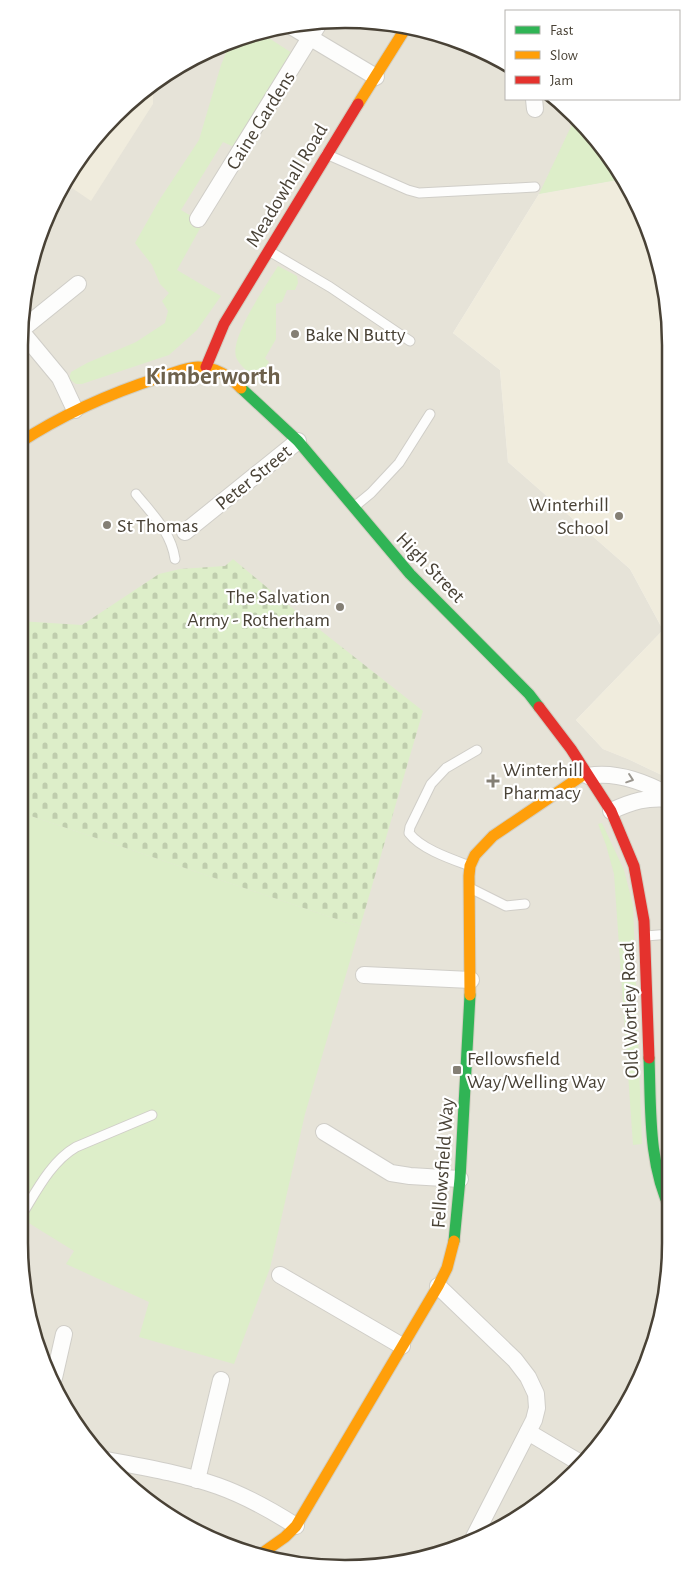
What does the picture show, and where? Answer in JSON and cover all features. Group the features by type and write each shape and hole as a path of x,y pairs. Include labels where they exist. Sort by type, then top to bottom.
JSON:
{"street":[{"name":"Caine Gardens","path":"198,219 316,29"},
{"path":"299,31 376,77"},
{"name":"Meadowhall Road","path":"206,367 224,324 326,154 403,33"},
{"path":"28,324 78,284"},
{"path":"28,339 60,378 75,410"},
{"path":"28,438 57,419 123,390 182,371 206,367"},
{"name":"High Street","path":"206,367 219,370 229,376 298,441 410,574 529,694 562,735 611,811"},
{"name":"Peter Street","path":"185,532 298,441"},
{"path":"470,866 476,855 493,836 587,774 609,774 624,777 662,792"},
{"path":"611,811 640,799 662,798"},
{"name":"Old Wortley Road","path":"611,811 634,866 640,893 645,936 651,1121 654,1151 662,1186"},
{"name":"Fellowsfield Way","path":"266,1550 285,1537 296,1526 448,1268 454,1246 460,1179 471,980 470,866"},
{"path":"364,975 471,980"},
{"path":"324,1132 392,1172 410,1176 460,1179"},
{"path":"280,1274 402,1346"},
{"path":"438,1286 515,1360 528,1377 536,1394 537,1408 534,1420 477,1530"},
{"path":"55,1372 64,1334"},
{"path":"197,1480 222,1380"},
{"path":"528,1432 576,1460"},
{"path":"116,1462 197,1480 243,1496 296,1526"}],"lane":[{"path":"326,154 408,190 419,192 535,187"},
{"path":"268,251 330,288 410,341"},
{"path":"354,508 392,472 430,414"},
{"path":"136,494 160,523 172,542 175,559"},
{"path":"172,542 185,532"},
{"path":"470,866 439,854 413,838 409,833 410,827 431,784 446,768 477,750"},
{"path":"470,888 506,906 524,904"},
{"path":"645,936 662,935"},
{"path":"28,1205 53,1167 64,1154 76,1147 152,1115"}],"shaded area":[{"path":"366,28 427,38 467,52 505,71 505,100 547,100 570,120 609,169 616,180 539,194 453,333 500,370 508,462 630,569 662,628 662,631 576,720 603,749 662,775 662,1263 656,1304 646,1344 620,1401 597,1435 570,1467 538,1494 504,1517 485,1527 427,1549 366,1559 345,1560 304,1557 243,1543 186,1517 152,1494 120,1467 93,1435 70,1401 44,1344 34,1304 28,1263 28,324 30,304 44,243 70,186 93,152 120,120 169,81 205,60 243,44 304,30"},
{"path":"153,92 153,104 91,201 72,188 66,194 81,169 106,136 120,120"},
{"name":"Winterhill School","path":"616,180 638,223 652,263 662,324 662,628 630,569 508,462 500,370 453,333 539,194"},
{"name":"Winterhill School","path":"662,631 662,775 603,749 576,720"}],"green space":[{"path":"267,37 292,53 234,147 223,142 181,210 203,223 177,270 221,296 197,330 169,355 82,384 76,384 69,379 71,372 136,342 165,323 168,311 162,301 169,293 160,284 152,265 135,243 160,199 199,140 227,50"},
{"path":"573,123 597,152 616,180 539,194"},
{"path":"278,266 297,276 298,283 295,290 287,290 282,302 276,304 276,339 265,358 269,362 257,380 242,366 236,357 238,337 258,297"},
{"path":"233,559 423,711 360,927 28,815 28,622 82,625 159,574 180,569 225,566"},
{"path":"28,815 360,927 305,1114 270,1268 234,1364 139,1337 149,1302 66,1264 74,1251 28,1223"},
{"path":"602,823 624,870 633,905 642,1144 633,1145 614,874 598,824"}],"traffic: fast":[{"path":"241,388 298,441 410,574 529,694 539,707"},
{"path":"454,1241 460,1179 470,995"},
{"path":"649,1058 652,1136 654,1155 662,1187"}],"traffic: slow":[{"path":"358,104 403,33"},
{"path":"28,437 88,405 142,383 189,368 205,367 216,370 227,376 241,388"},
{"path":"470,995 469,876 470,866 475,855 493,836 586,773"},
{"path":"267,1550 285,1537 296,1526 438,1286 447,1268 454,1241"}],"traffic: jam":[{"path":"206,367 224,324 358,104"},
{"path":"539,707 571,749 611,811 634,866 644,921 649,1058"}],"place":[{"name":"Bake N Butty","path":"295,334"},
{"name":"Winterhill School","path":"619,516"},
{"name":"St Thomas","path":"107,525"},
{"name":"The Salvation Army - Rotherham","path":"340,607"},
{"name":"Winterhill Pharmacy","path":"493,781"},
{"name":"Fellowsfield Way/Welling Way","path":"457,1070"}],"district":[{"name":"Kimberworth","path":"213,375"}]}
